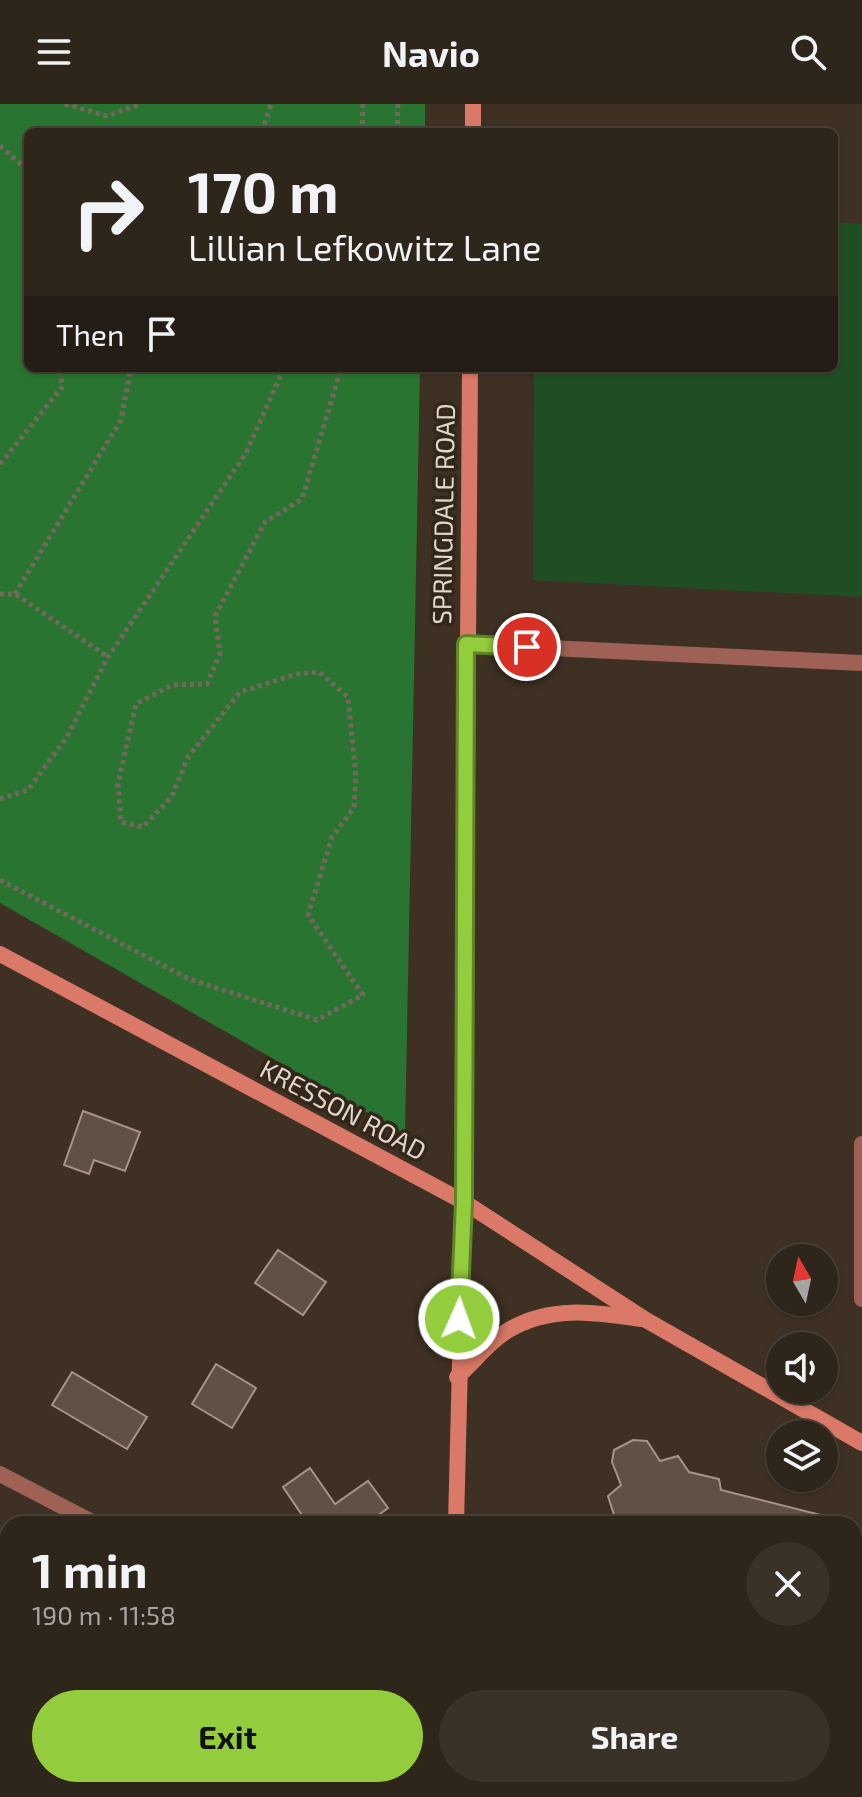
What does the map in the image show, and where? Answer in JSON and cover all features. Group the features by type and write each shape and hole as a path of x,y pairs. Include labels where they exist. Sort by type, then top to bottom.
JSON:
{"main road":[{"path":"473,104 473,128"},
{"name":"SPRINGDALE ROAD","path":"456,1516 457,1377 464,1202 470,372"},
{"name":"KRESSON ROAD","path":"0,954 464,1202 646,1320 862,1443"},
{"path":"457,1377 506,1332 543,1315 584,1311 646,1320"}],"street":[{"path":"466,644 862,663"},
{"path":"862,1144 862,1299"},
{"path":"0,1474 81,1516"}],"path":[{"path":"65,104 107,116 141,104"},
{"path":"263,128 271,104"},
{"path":"362,128 363,104"},
{"path":"397,128 398,104"},
{"path":"0,146 24,167"},
{"path":"0,464 63,386 59,372"},
{"path":"15,594 121,420 130,372"},
{"path":"0,799 28,790 66,738 108,657 246,453 282,372"},
{"path":"0,880 189,979 317,1020 363,995 308,915 332,837 354,808 356,777 348,697 338,688 319,672 297,674 240,692 188,757 172,796 143,827 121,822 118,784 136,704 172,685 207,684 220,653 215,616 265,522 302,499 340,372"},
{"path":"0,594 15,594 108,657"}],"green space":[{"path":"0,104 425,104 425,128 24,128 24,372 420,372 405,1134 0,903"},
{"path":"838,222 862,224 862,597 533,580 534,372 838,372"}],"building":[{"path":"83,1111 140,1132 125,1171 94,1160 89,1174 64,1165"},
{"path":"278,1250 326,1282 303,1315 255,1283"},
{"path":"216,1364 256,1388 232,1428 192,1404"},
{"path":"72,1372 147,1417 127,1449 52,1405"},
{"path":"633,1440 647,1441 660,1461 678,1456 689,1472 719,1479 721,1490 825,1516 614,1516 608,1496 621,1485 612,1462 614,1450"},
{"path":"310,1468 335,1504 368,1481 388,1508 377,1516 303,1516 283,1487"}],"route":[{"path":"459,1319 464,1202 466,644 527,647"}]}
